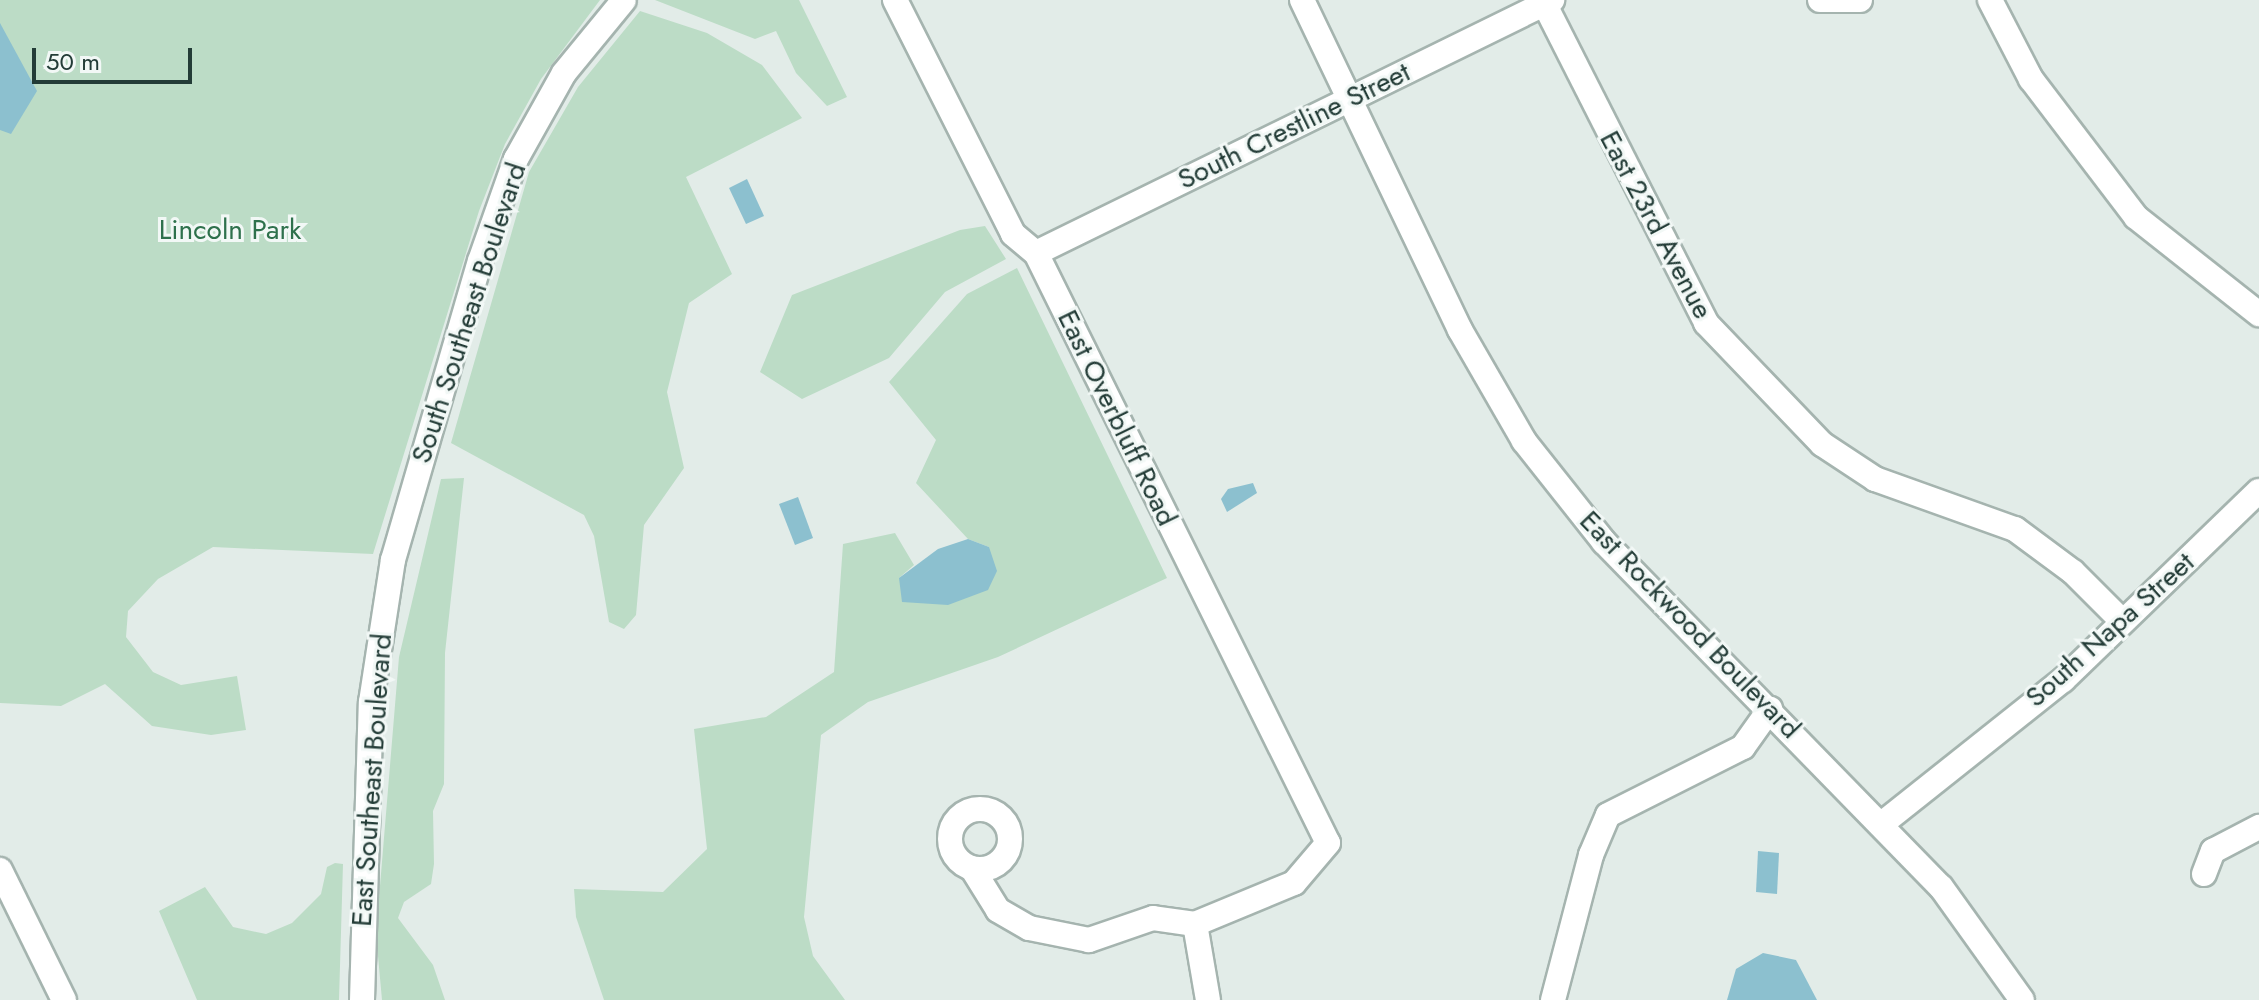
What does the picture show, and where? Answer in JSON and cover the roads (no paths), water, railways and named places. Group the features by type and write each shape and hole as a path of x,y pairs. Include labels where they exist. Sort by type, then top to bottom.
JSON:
{"street":[{"name":"South Southeast Boulevard","path":"393,560 480,261 516,159 564,73 624,0"},
{"name":"East Overbluff Road","path":"895,0 1013,234 1036,253 1328,843 1294,883 1195,924"},
{"name":"East Rockwood Boulevard","path":"1302,0 1460,330 1524,441 1604,542 1762,718 1883,823 1941,887 2022,1000"},
{"path":"1820,0 1860,0"},
{"path":"1990,0 2031,79 2136,217 2259,314"},
{"name":"South Crestline Street","path":"1036,253 1548,2"},
{"name":"East 23rd Avenue","path":"1548,2 1669,257 1716,334 1822,444 1875,479 2015,529 2073,572 2122,621"},
{"name":"South Napa Street","path":"1883,823 2063,680 2122,621 2251,518 2259,491"},
{"name":"East Southeast Boulevard","path":"362,1000 371,702 393,560"},
{"path":"1553,1000 1591,855 1608,815 1625,801 1698,774 1731,749 1733,736 1744,725 1762,718"},
{"path":"2204,874 2213,851 2259,827"},
{"path":"972,868 998,910 1029,928 1089,940 1153,918 1195,924 1208,1000"},
{"path":"0,871 64,1000"}],"water":[{"path":"0,23 37,91 11,134 0,130"},
{"path":"747,179 764,216 746,224 729,188"},
{"path":"1253,483 1257,493 1227,512 1221,499 1228,489"},
{"path":"798,497 813,538 795,545 779,504"},
{"path":"968,539 989,547 997,571 988,590 948,605 902,602 899,578 938,549"},
{"path":"1758,851 1779,853 1777,894 1756,892"},
{"path":"1763,953 1796,960 1817,1000 1727,1000 1736,969"}],"park label":[{"name":"Lincoln Park","path":"230,230"}]}
